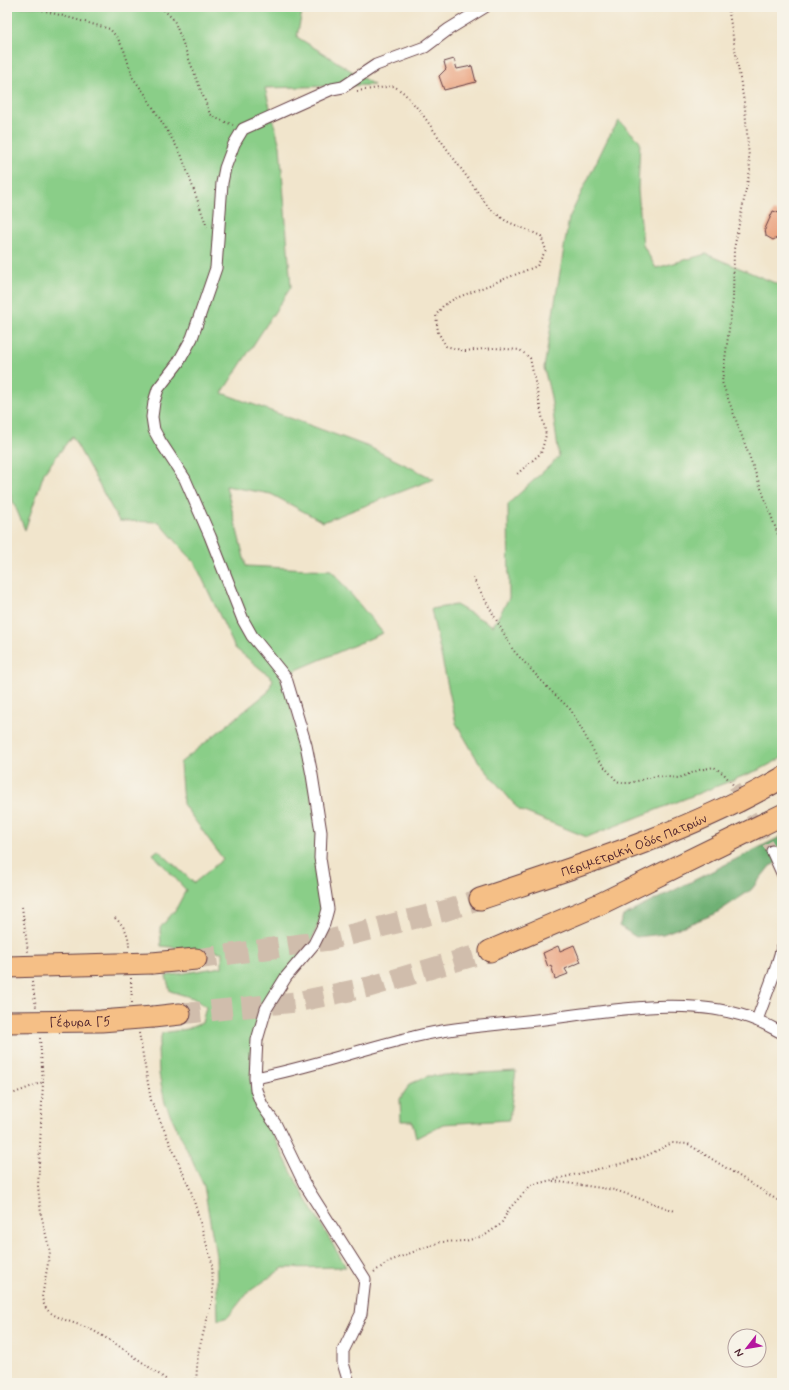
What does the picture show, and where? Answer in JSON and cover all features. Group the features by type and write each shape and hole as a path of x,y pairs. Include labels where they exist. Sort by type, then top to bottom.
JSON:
{"highway":[{"name":"Περιμετρική Οδός Πατρών","path":"480,899 602,857 680,828 759,791 782,778"},
{"path":"490,951 567,919 782,815"},
{"path":"7,967 152,963 196,959"},
{"path":"146,1022 180,1014"},
{"name":"Γέφυρα Γ5","path":"7,1022 146,1022"}],"street":[{"path":"349,1383 343,1363 343,1351 361,1314 365,1278 304,1183 276,1125 262,1105 256,1090 255,1078 258,1035 266,1009 286,977 314,944 327,914 328,901 320,858 322,832 306,745 290,686 281,669 258,643 243,620 191,492 185,479 154,430 152,417 158,389 178,364 192,338 216,268 222,183 229,154 244,129 332,89 343,87 376,65 425,47 449,29 485,7"},
{"path":"772,851 782,873"},
{"path":"757,1020 782,948"},
{"path":"255,1078 314,1065 415,1036 600,1012 678,1006 716,1010 757,1020 782,1033"}],"path":[{"path":"30,7 110,29 118,38 124,50 133,78 145,94 181,154 207,228"},
{"path":"161,7 174,20 210,114 218,119 244,129"},
{"path":"728,7 745,108 750,170 734,249 733,299 722,382 780,540"},
{"path":"332,89 344,94 394,86 399,89 420,111 489,208 506,221 541,236 546,250 537,266 454,299 442,306 436,315 438,332 446,346 465,351 494,348 520,350 530,358 546,435 541,453 517,474"},
{"path":"473,578 513,650 548,689 571,710 599,761 617,781 622,783 630,783 656,776 679,778 699,770 714,767 724,774 734,786"},
{"path":"22,907 28,952"},
{"path":"115,918 123,925 127,933 130,955"},
{"path":"31,975 37,1013"},
{"path":"131,976 134,1008"},
{"path":"146,1022 151,1100 191,1191 212,1263 214,1287 212,1302 198,1353 196,1383"},
{"path":"40,1036 43,1082 38,1187 41,1214 50,1252 42,1297 43,1302 53,1314 79,1324 107,1339 171,1383"},
{"path":"7,1096 43,1082"},
{"path":"365,1278 390,1261 426,1247 441,1242 465,1241 484,1236 500,1224 509,1210 531,1185 639,1158 672,1143 688,1144 782,1203"},
{"path":"549,1181 615,1190 675,1211"}],"green space":[{"path":"7,7 303,7 297,37 374,85 265,88 280,146 291,287 222,393 369,447 434,479 323,522 271,494 226,486 246,566 331,570 383,633 280,677 285,687 303,752 317,827 325,907 313,937 256,1027 251,1048 251,1085 258,1105 298,1185 346,1267 283,1268 247,1293 228,1317 218,1320 216,1256 204,1186 165,1103 159,1074 158,1050 162,1033 187,1029 202,1023 206,1007 193,998 170,991 166,976 222,967 222,952 161,946 160,928 176,909 186,890 153,854 158,850 194,883 223,859 183,804 180,763 268,692 273,679 235,648 195,563 159,522 119,521 72,436 44,473 25,530 7,487"},
{"path":"619,121 640,141 638,190 643,245 656,268 706,254 782,286 782,758 761,769 587,837 519,810 478,761 456,723 431,609 456,605 493,626 509,598 508,504 559,457 551,397 544,368 569,218 608,138"},
{"path":"782,836 782,860 770,866 751,890 715,914 663,934 636,937 619,926 623,916"},
{"path":"516,1071 509,1120 443,1124 416,1138 412,1121 401,1121 400,1099 410,1084 428,1076"}],"building":[{"path":"454,59 457,69 472,66 476,82 444,90 439,76 446,69 444,62"},
{"path":"773,211 782,214 782,232 779,237 773,240 766,236 765,229"},
{"path":"574,945 581,962 565,969 568,974 555,979 551,965 548,967 543,953 558,946 560,951"}],"tunnel":[{"path":"734,786 772,851"},
{"path":"196,959 329,940 444,911 480,899"},
{"path":"180,1014 296,1002 369,987 490,951"}]}
